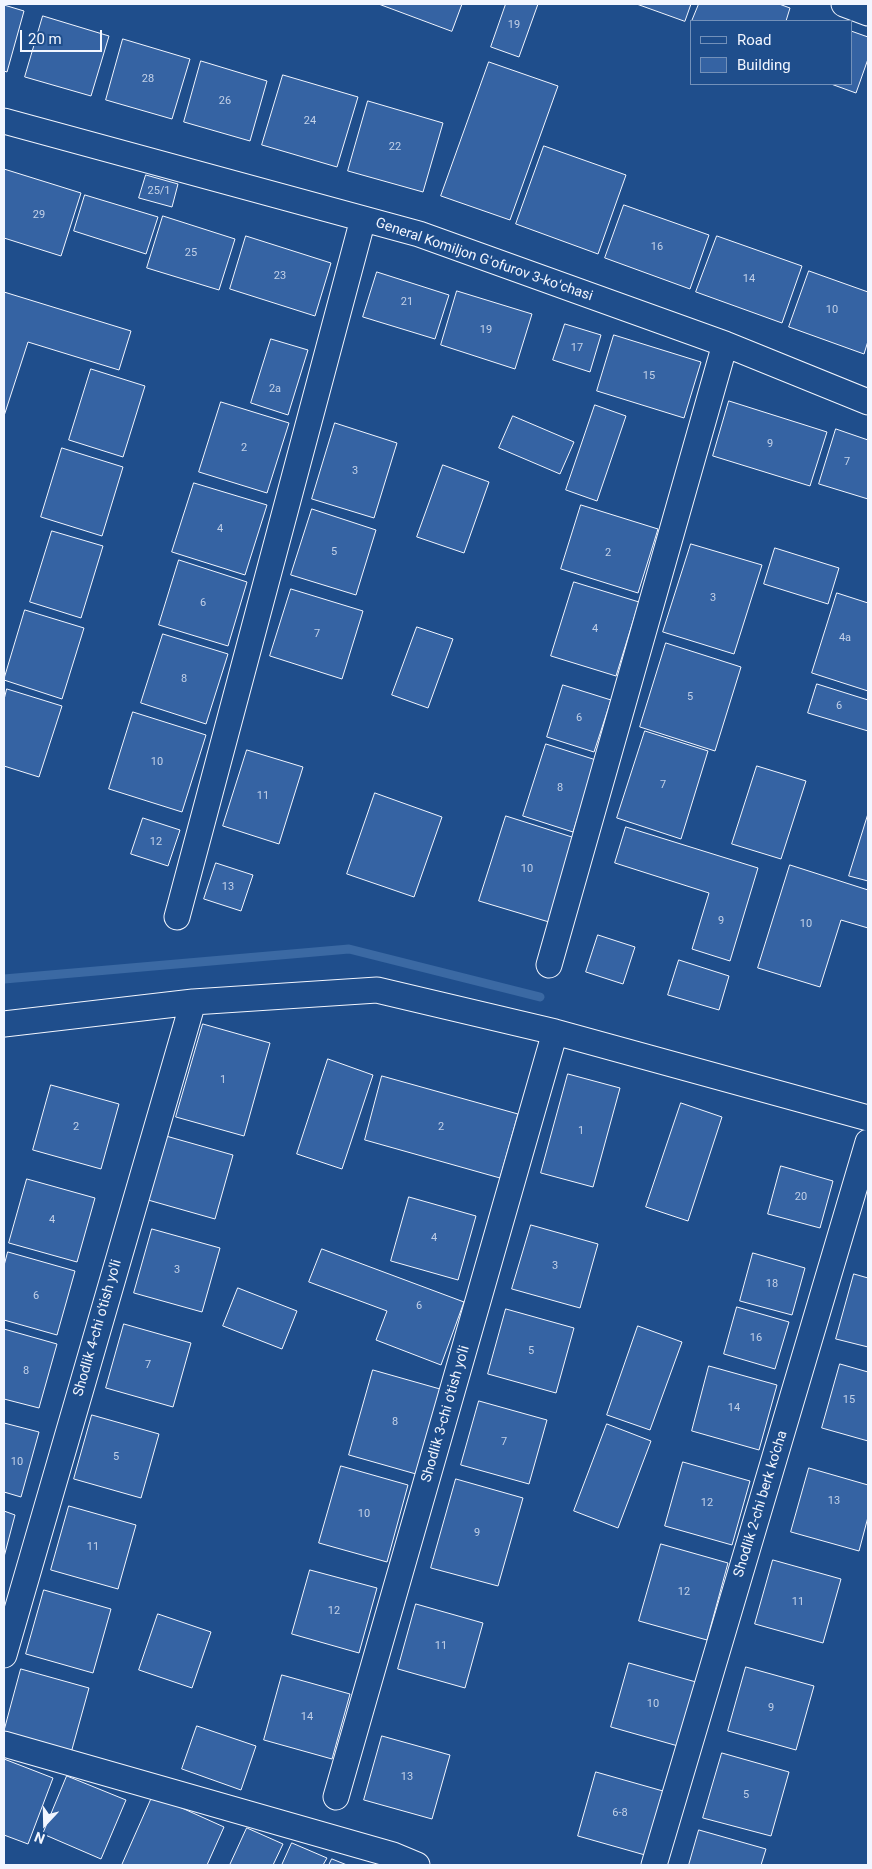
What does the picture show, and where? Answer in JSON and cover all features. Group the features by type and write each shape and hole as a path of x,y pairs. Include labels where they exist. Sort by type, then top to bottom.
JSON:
{"street":[{"path":"844,4 868,13"},
{"name":"General Komiljon Gʻofurov 3-koʻchasi","path":"4,121 419,234 725,344 868,402"},
{"path":"177,917 363,219"},
{"path":"548,965 725,344"},
{"path":"4,1024 193,1002 377,990 555,1032 868,1118"},
{"name":"Shodlik 4-chi o'tish yo'li","path":"4,1655 193,1002"},
{"name":"Shodlik 3-chi o'tish yo'li","path":"336,1797 555,1032"},
{"name":"Shodlik 2-chi berk ko'cha","path":"654,1865 868,1142"},
{"path":"4,1744 393,1854 416,1865"}],"building":[{"path":"379,4 462,4 452,31"},
{"path":"506,4 538,4 519,57 491,47"},
{"path":"637,4 691,4 685,21"},
{"path":"699,4 779,4 790,8 786,20 692,20"},
{"path":"4,5 24,11 7,72 4,71"},
{"path":"43,16 109,36 91,96 25,77"},
{"path":"852,31 868,37 868,59 856,93 834,85 852,85"},
{"path":"123,39 190,59 172,119 106,100"},
{"path":"201,61 267,81 250,141 184,122"},
{"path":"489,62 558,86 510,220 441,196"},
{"path":"283,75 358,97 337,167 262,145"},
{"path":"368,101 443,123 423,192 348,171"},
{"path":"544,146 626,175 598,254 516,224"},
{"path":"4,169 81,193 61,256 4,238"},
{"path":"146,175 178,184 172,207 139,198"},
{"path":"85,195 158,217 146,254 74,231"},
{"path":"624,205 709,235 690,289 605,258"},
{"path":"163,216 235,239 219,290 147,268"},
{"path":"246,236 331,263 315,316 230,289"},
{"path":"717,236 802,266 782,323 696,292"},
{"path":"809,271 868,292 868,341 864,354 789,327"},
{"path":"377,272 449,295 435,339 363,317"},
{"path":"457,291 532,314 515,369 441,345"},
{"path":"4,292 131,331 119,370 28,342 4,416"},
{"path":"565,324 601,335 590,372 553,360"},
{"path":"614,335 701,362 684,418 597,391"},
{"path":"271,339 308,350 288,415 251,403"},
{"path":"91,369 145,386 123,457 69,440"},
{"path":"729,401 827,432 810,486 713,456"},
{"path":"221,402 289,423 267,493 199,472"},
{"path":"595,405 626,416 597,501 566,490"},
{"path":"513,416 574,442 560,474 499,448"},
{"path":"335,423 397,443 374,518 312,499"},
{"path":"836,429 868,440 868,499 819,484"},
{"path":"62,448 123,467 102,536 41,517"},
{"path":"443,465 489,482 464,553 417,537"},
{"path":"194,483 267,505 245,575 172,552"},
{"path":"581,505 658,529 638,593 561,569"},
{"path":"312,509 376,530 356,595 291,575"},
{"path":"52,531 103,546 81,618 30,602"},
{"path":"691,544 762,565 734,654 663,632"},
{"path":"775,548 839,568 828,604 764,584"},
{"path":"179,560 247,582 228,646 159,625"},
{"path":"574,582 639,602 616,676 551,656"},
{"path":"291,589 363,611 342,679 270,656"},
{"path":"837,593 868,603 868,691 812,673"},
{"path":"25,610 84,628 62,699 4,680"},
{"path":"417,627 453,639 428,708 392,695"},
{"path":"163,634 228,654 206,724 141,703"},
{"path":"666,643 741,667 715,751 640,727"},
{"path":"817,684 868,700 868,731 808,713"},
{"path":"563,685 611,700 594,752 547,737"},
{"path":"7,689 62,706 39,777 4,766 4,700"},
{"path":"133,712 206,735 182,812 109,789"},
{"path":"645,731 708,751 681,839 617,818"},
{"path":"546,744 596,760 573,832 523,816"},
{"path":"247,750 303,767 279,844 223,826"},
{"path":"757,766 806,781 781,859 732,844"},
{"path":"375,793 442,817 414,897 347,874"},
{"path":"868,814 868,881 849,876"},
{"path":"506,816 575,838 549,922 479,901"},
{"path":"143,818 180,830 168,866 131,854"},
{"path":"626,827 758,868 730,961 692,949 709,893 615,863"},
{"path":"216,863 253,875 241,911 204,899"},
{"path":"790,865 868,890 868,928 841,920 820,987 758,968"},
{"path":"598,935 635,947 623,984 586,972"},
{"path":"679,960 729,976 719,1010 668,995"},
{"path":"203,1024 270,1043 244,1136 176,1117"},
{"path":"328,1059 373,1075 342,1169 297,1154"},
{"path":"568,1074 620,1088 593,1187 541,1173"},
{"path":"382,1076 518,1114 500,1178 365,1140"},
{"path":"51,1085 119,1104 101,1169 33,1150"},
{"path":"681,1103 722,1117 688,1221 646,1207"},
{"path":"166,1136 233,1155 215,1219 148,1200"},
{"path":"781,1166 833,1181 820,1228 768,1214"},
{"path":"27,1179 95,1198 77,1262 9,1243"},
{"path":"409,1197 476,1216 458,1280 391,1261"},
{"path":"531,1225 598,1244 580,1308 512,1289"},
{"path":"152,1229 220,1248 202,1312 134,1293"},
{"path":"322,1249 464,1302 441,1365 376,1340 387,1311 309,1282"},
{"path":"8,1252 75,1271 57,1335 4,1320 4,1266"},
{"path":"753,1253 805,1268 792,1315 740,1301"},
{"path":"854,1274 868,1278 868,1347 836,1339"},
{"path":"238,1288 297,1311 282,1349 223,1326"},
{"path":"737,1307 789,1322 775,1369 724,1354"},
{"path":"506,1309 574,1328 556,1393 488,1374"},
{"path":"124,1324 191,1343 173,1407 106,1388"},
{"path":"638,1326 682,1342 650,1430 607,1415"},
{"path":"4,1329 57,1344 39,1408 4,1399"},
{"path":"840,1364 868,1372 868,1441 822,1428"},
{"path":"709,1366 777,1385 759,1450 692,1431"},
{"path":"373,1370 440,1389 416,1474 349,1455"},
{"path":"479,1401 547,1420 529,1484 461,1465"},
{"path":"92,1415 159,1434 141,1498 74,1479"},
{"path":"4,1423 39,1432 21,1497 4,1492"},
{"path":"607,1424 651,1441 618,1528 574,1511"},
{"path":"683,1462 750,1481 732,1545 665,1526"},
{"path":"341,1466 408,1485 387,1562 319,1543"},
{"path":"809,1468 868,1485 868,1517 859,1551 791,1532"},
{"path":"456,1479 523,1498 498,1586 431,1568"},
{"path":"69,1506 136,1525 118,1589 51,1570"},
{"path":"4,1511 15,1515 4,1557"},
{"path":"661,1544 728,1563 707,1640 639,1621"},
{"path":"773,1560 841,1579 823,1643 755,1624"},
{"path":"310,1570 377,1588 359,1653 292,1634"},
{"path":"44,1590 111,1609 93,1673 26,1654"},
{"path":"416,1604 483,1623 465,1688 398,1669"},
{"path":"158,1614 211,1632 192,1688 139,1670"},
{"path":"629,1663 696,1682 678,1746 611,1727"},
{"path":"746,1667 814,1686 796,1750 728,1731"},
{"path":"21,1669 89,1688 71,1753 4,1732"},
{"path":"282,1675 350,1694 332,1759 264,1740"},
{"path":"197,1726 256,1746 241,1790 182,1769"},
{"path":"382,1736 450,1755 432,1819 364,1800"},
{"path":"722,1753 789,1772 771,1836 703,1818"},
{"path":"4,1759 53,1778 28,1844 4,1835"},
{"path":"596,1772 663,1791 645,1855 578,1836"},
{"path":"67,1776 126,1800 101,1859 43,1834"},
{"path":"153,1795 224,1827 207,1865 122,1865"},
{"path":"247,1828 283,1844 273,1865 230,1865"},
{"path":"699,1830 766,1849 761,1865 689,1865"},
{"path":"292,1843 327,1858 323,1865 282,1865"},
{"path":"332,1859 347,1865 329,1865"}],"waterway":[{"path":"4,979 349,949 540,997"}]}
